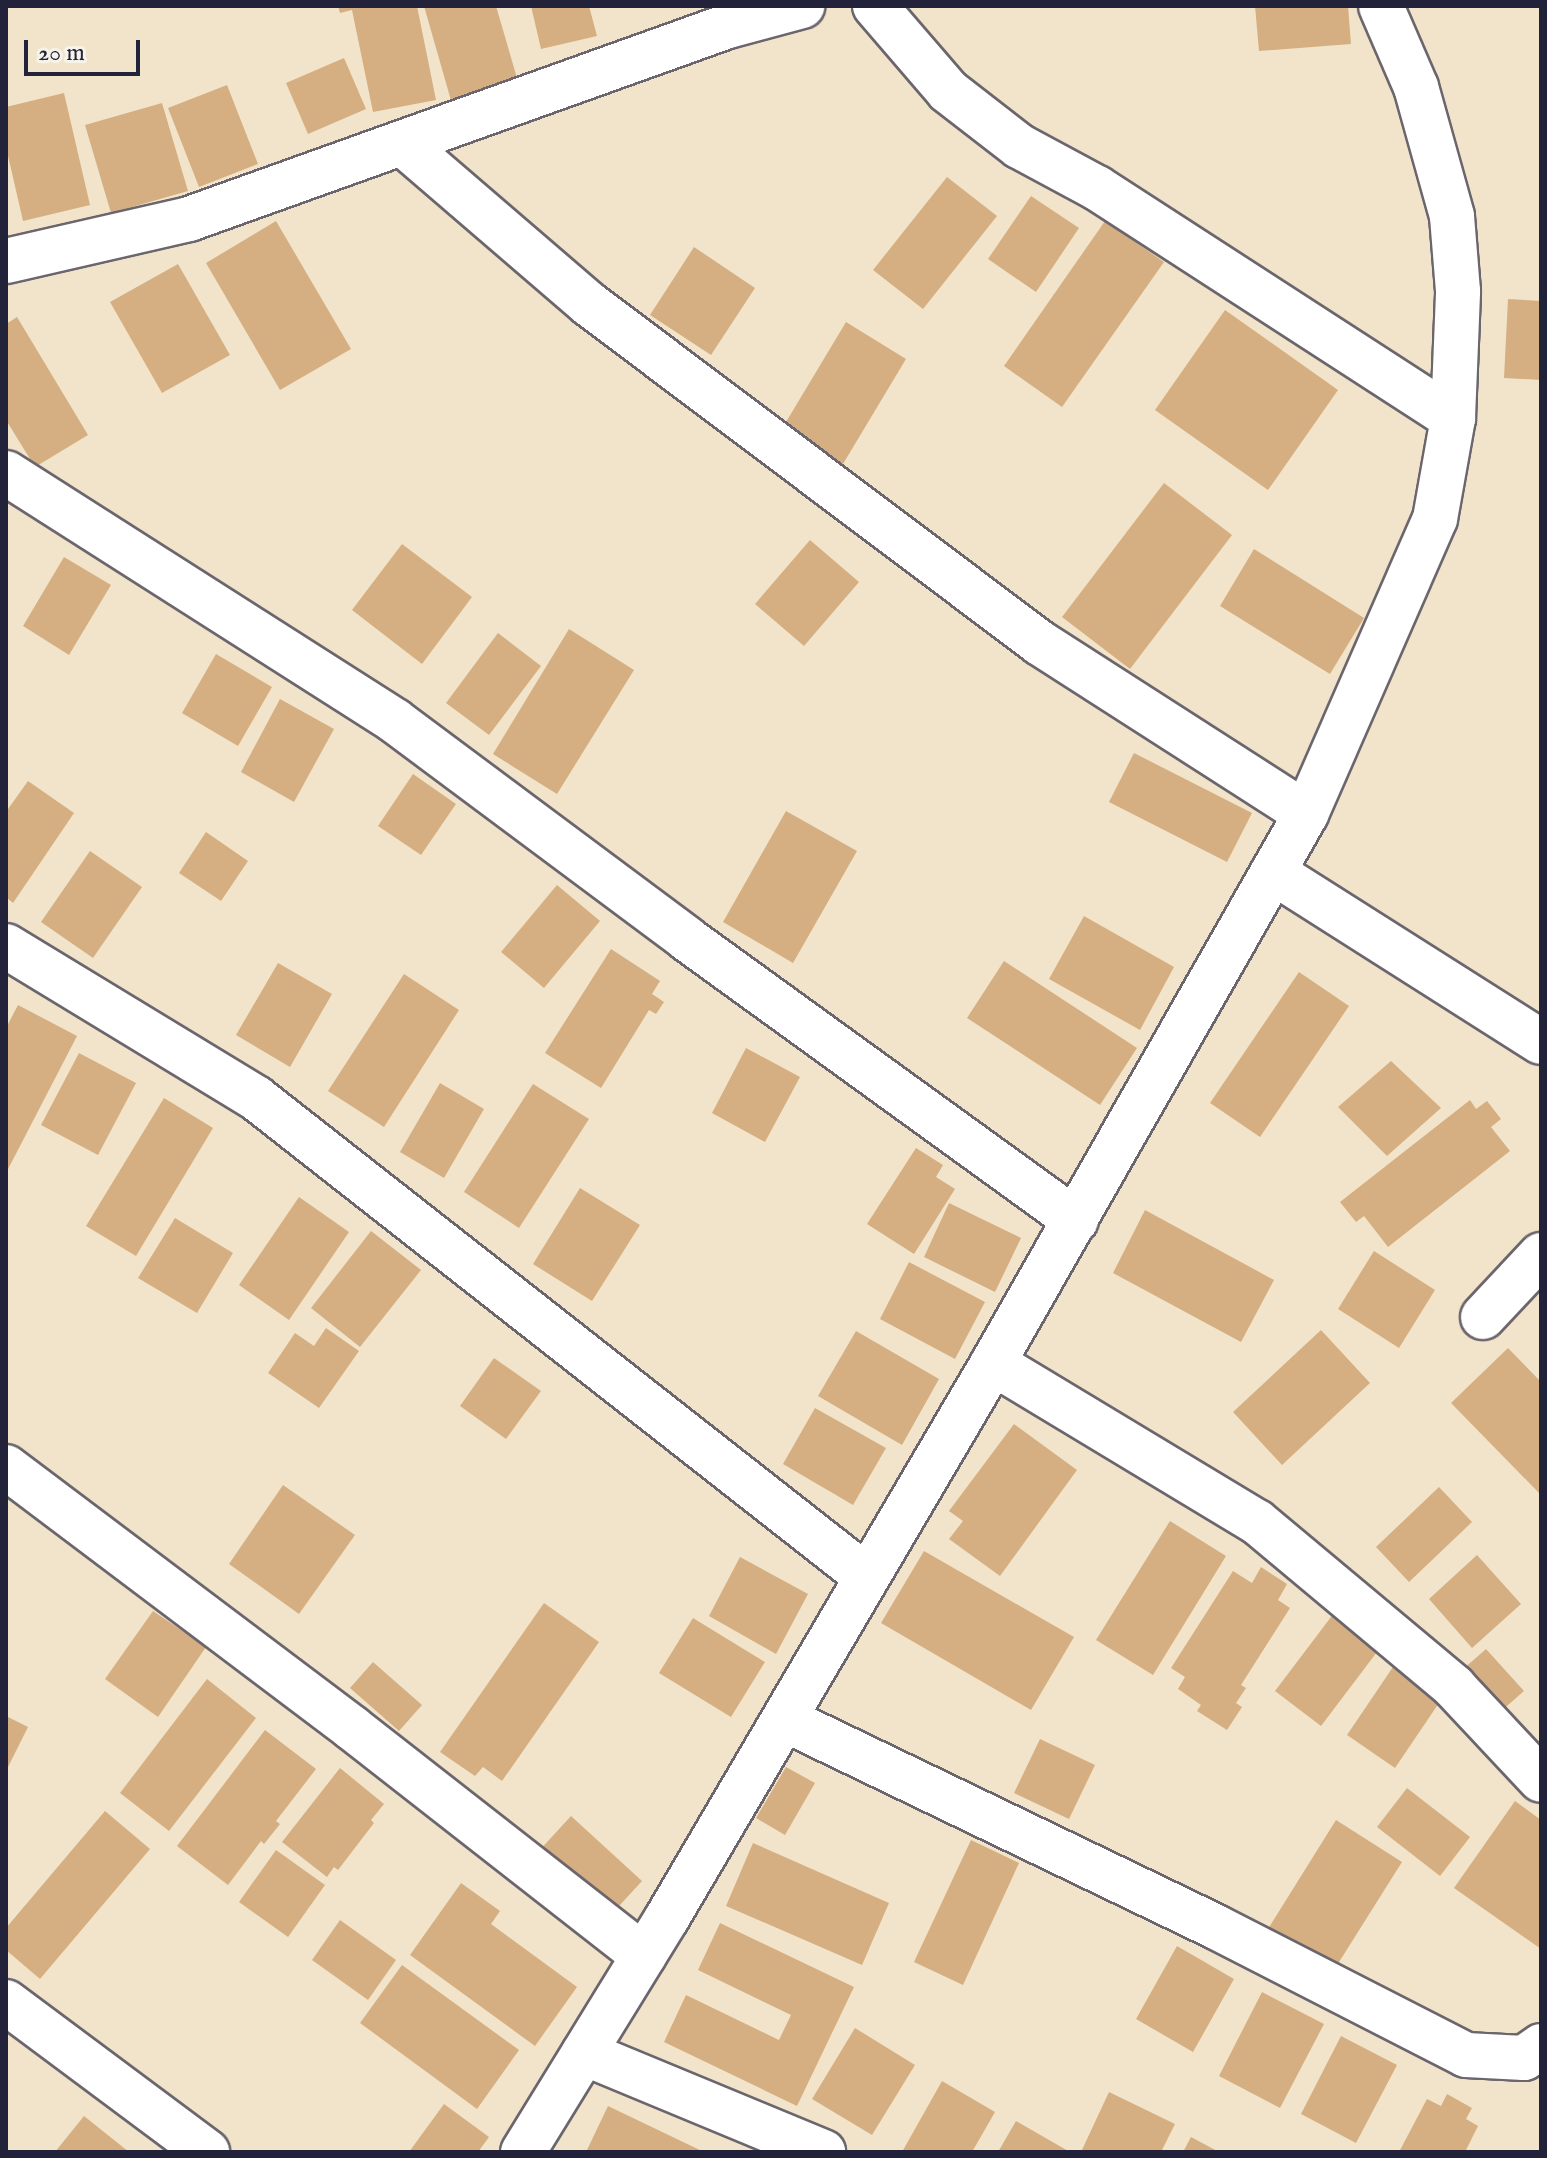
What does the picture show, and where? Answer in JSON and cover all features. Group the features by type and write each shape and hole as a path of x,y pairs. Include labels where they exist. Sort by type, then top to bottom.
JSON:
{"street":[{"path":"6,261 189,219 728,26 802,6"},
{"path":"875,6 948,91 1019,146 1097,188 1453,418"},
{"path":"523,2152 644,1956 993,1363 1306,814 1435,519 1453,418 1458,291 1452,216 1416,87 1381,6"},
{"path":"403,144 589,304 1040,643 1306,814"},
{"path":"6,473 395,721 687,939 1076,1221"},
{"path":"1273,872 1541,1042"},
{"path":"6,946 256,1098 867,1577"},
{"path":"1483,1317 1541,1255"},
{"path":"993,1363 1257,1522 1454,1687 1541,1780"},
{"path":"6,1467 352,1728 644,1956"},
{"path":"784,1719 1216,1927 1466,2055 1524,2058 1541,2046"},
{"path":"6,2002 207,2152"},
{"path":"584,2053 823,2152"}],"building":[{"path":"338,6 417,6 436,100 373,112 352,10 340,13"},
{"path":"424,6 496,6 519,85 452,104"},
{"path":"531,6 589,6 597,36 541,49"},
{"path":"1255,6 1348,6 1351,44 1259,51"},
{"path":"344,58 366,109 308,134 286,83"},
{"path":"227,85 258,164 199,187 168,108"},
{"path":"64,93 90,205 23,221 6,147 6,107"},
{"path":"162,103 188,191 111,213 85,125"},
{"path":"947,177 997,216 923,309 873,270"},
{"path":"1031,196 1079,228 1036,292 988,259"},
{"path":"276,221 351,349 280,390 206,263"},
{"path":"1105,221 1164,262 1062,407 1004,366"},
{"path":"694,247 755,288 711,355 650,315"},
{"path":"178,264 230,355 162,393 110,302"},
{"path":"1508,299 1541,301 1541,380 1504,378"},
{"path":"1225,310 1338,390 1268,490 1155,410"},
{"path":"17,317 88,435 35,467 6,420 6,324"},
{"path":"846,322 906,359 843,464 783,427"},
{"path":"1164,483 1232,535 1130,669 1062,617"},
{"path":"810,540 859,582 804,646 755,604"},
{"path":"402,544 472,597 422,664 352,610"},
{"path":"1254,549 1364,618 1330,674 1220,606"},
{"path":"64,557 111,585 69,655 23,626"},
{"path":"569,629 634,670 557,794 493,754"},
{"path":"498,633 541,666 489,735 446,703"},
{"path":"216,654 272,687 238,746 182,713"},
{"path":"280,699 334,729 294,802 241,772"},
{"path":"1134,753 1252,813 1227,862 1109,802"},
{"path":"413,774 456,804 421,855 378,826"},
{"path":"28,781 74,813 13,903 6,897 6,812"},
{"path":"786,811 857,851 793,963 723,922"},
{"path":"206,832 248,861 221,901 179,873"},
{"path":"90,851 142,887 93,958 41,922"},
{"path":"557,885 600,921 544,988 501,952"},
{"path":"1084,916 1174,967 1140,1030 1049,979"},
{"path":"611,949 660,981 652,994 664,1002 656,1014 649,1010 601,1088 545,1053"},
{"path":"1004,961 1137,1048 1100,1105 967,1018"},
{"path":"278,963 332,994 290,1067 236,1035"},
{"path":"1299,972 1349,1006 1260,1137 1210,1103"},
{"path":"404,974 459,1010 384,1127 328,1091"},
{"path":"18,1005 77,1036 6,1173 6,1028"},
{"path":"746,1048 800,1077 765,1142 712,1113"},
{"path":"79,1053 136,1083 98,1155 41,1125"},
{"path":"1391,1061 1441,1108 1387,1156 1338,1107"},
{"path":"440,1083 484,1109 444,1178 400,1152"},
{"path":"533,1084 589,1119 519,1228 464,1192"},
{"path":"164,1098 213,1128 136,1256 86,1226"},
{"path":"1470,1100 1476,1109 1487,1101 1501,1119 1491,1127 1510,1151 1388,1247 1364,1216 1356,1222 1340,1202"},
{"path":"916,1148 943,1165 936,1177 955,1189 914,1254 867,1224"},
{"path":"580,1188 640,1225 592,1301 533,1264"},
{"path":"299,1197 349,1232 289,1320 239,1285"},
{"path":"949,1203 1021,1238 995,1292 924,1257"},
{"path":"1145,1210 1274,1280 1241,1342 1113,1273"},
{"path":"175,1218 233,1253 197,1313 138,1278"},
{"path":"371,1231 421,1270 360,1347 311,1308"},
{"path":"1374,1251 1435,1290 1399,1348 1338,1309"},
{"path":"909,1262 985,1302 955,1359 880,1319"},
{"path":"326,1328 359,1351 319,1408 268,1373 295,1333 314,1346"},
{"path":"1321,1330 1370,1383 1282,1465 1233,1412"},
{"path":"856,1331 939,1379 902,1445 818,1396"},
{"path":"1508,1348 1541,1382 1541,1495 1451,1403"},
{"path":"494,1358 541,1391 506,1439 460,1406"},
{"path":"815,1408 886,1448 853,1505 783,1464"},
{"path":"1014,1424 1077,1470 1000,1576 949,1539 963,1521 949,1511"},
{"path":"283,1485 355,1535 299,1614 229,1564"},
{"path":"1439,1487 1472,1522 1409,1582 1376,1547"},
{"path":"1170,1521 1226,1556 1153,1675 1096,1640"},
{"path":"924,1551 1074,1637 1031,1710 881,1623"},
{"path":"1477,1555 1521,1604 1472,1648 1429,1599"},
{"path":"740,1557 808,1594 776,1654 709,1616"},
{"path":"1261,1567 1287,1584 1278,1600 1290,1608 1241,1685 1246,1688 1236,1703 1242,1707 1227,1730 1197,1711 1201,1705 1178,1689 1185,1677 1171,1668 1233,1571 1252,1583"},
{"path":"544,1603 599,1642 502,1781 483,1767 475,1776 440,1752"},
{"path":"153,1611 206,1647 158,1717 105,1679"},
{"path":"1334,1613 1380,1648 1321,1726 1275,1691"},
{"path":"693,1618 765,1662 731,1717 659,1673"},
{"path":"1486,1649 1524,1691 1499,1713 1461,1671"},
{"path":"373,1662 422,1705 399,1731 350,1688"},
{"path":"1395,1664 1443,1697 1395,1768 1347,1735"},
{"path":"207,1679 256,1718 169,1831 120,1793"},
{"path":"6,1716 28,1727 6,1771"},
{"path":"265,1730 316,1769 276,1821 280,1824 264,1844 261,1841 228,1885 177,1846"},
{"path":"1040,1739 1095,1765 1069,1819 1014,1793"},
{"path":"786,1767 815,1783 785,1835 756,1818"},
{"path":"340,1768 384,1804 371,1820 374,1823 338,1870 334,1867 327,1877 282,1842"},
{"path":"1407,1788 1470,1837 1440,1876 1377,1827"},
{"path":"1515,1801 1541,1820 1541,1949 1454,1888"},
{"path":"105,1811 150,1849 40,1979 6,1950 6,1928"},
{"path":"571,1816 642,1881 597,1930 526,1865"},
{"path":"1336,1820 1402,1862 1329,1978 1263,1937"},
{"path":"971,1840 1019,1863 963,1985 914,1962"},
{"path":"753,1843 889,1903 862,1965 726,1906"},
{"path":"276,1850 325,1885 288,1937 239,1902"},
{"path":"461,1883 500,1911 491,1924 577,1987 535,2046 410,1955"},
{"path":"340,1920 396,1960 368,2000 312,1960"},
{"path":"720,1923 854,1987 797,2106 664,2042 686,1995 779,2040 791,2015 698,1970"},
{"path":"1177,1946 1234,1979 1193,2052 1136,2019"},
{"path":"402,1965 519,2050 477,2109 360,2023"},
{"path":"1262,1992 1324,2024 1280,2108 1219,2076"},
{"path":"855,2028 915,2065 872,2135 812,2099"},
{"path":"1341,2036 1397,2065 1356,2143 1301,2114"},
{"path":"942,2081 995,2112 972,2152 902,2152"},
{"path":"1109,2092 1175,2124 1161,2152 1081,2152"},
{"path":"1447,2094 1472,2108 1466,2119 1478,2126 1465,2152 1399,2152 1427,2099 1441,2106"},
{"path":"444,2104 489,2137 478,2152 409,2152"},
{"path":"608,2106 704,2152 586,2152"},
{"path":"84,2116 129,2152 55,2152"},
{"path":"1016,2121 1070,2152 998,2152"},
{"path":"1191,2137 1219,2152 1183,2152"}]}
